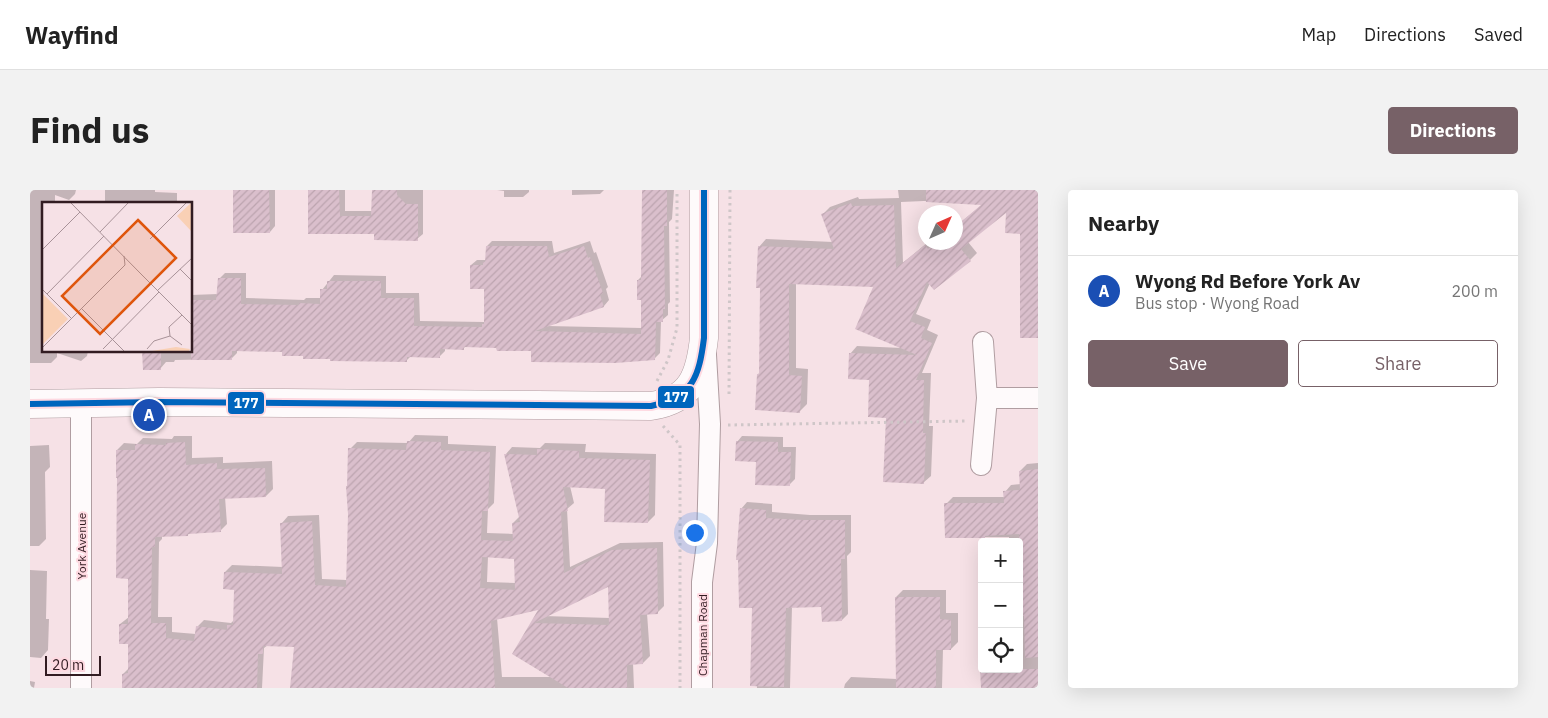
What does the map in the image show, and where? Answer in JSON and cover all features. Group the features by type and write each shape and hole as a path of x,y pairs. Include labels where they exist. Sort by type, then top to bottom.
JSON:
{"street":[{"name":"Chapman Road","path":"702,688 702,582 707,543 710,424 704,338 704,190"},
{"name":"Chapman Road","path":"655,406 675,399 684,393 695,379 702,361 704,338"},
{"path":"980,465 987,398 983,342"},
{"path":"987,398 1038,398"},
{"path":"30,404 168,402 655,406"},
{"name":"York Avenue","path":"81,404 81,688"}],"path":[{"path":"677,190 677,328 668,360 656,382 655,406 663,426 680,445 680,688"},
{"path":"729,395 730,190"},
{"path":"710,424 984,422"}],"building":[{"path":"233,190 269,190 270,233 233,233"},
{"path":"308,190 339,190 340,216 371,216 372,190 397,190 397,195 406,204 418,204 418,241 374,240 374,234 308,234"},
{"path":"642,190 667,190 667,226 664,226 665,309 663,309 663,322 656,322 655,360 615,363 531,362 531,351 497,351 496,348 464,347 464,350 440,349 440,358 407,357 407,362 330,361 330,359 303,359 303,356 282,356 282,352 232,351 232,360 191,360 192,300 216,300 218,278 241,278 241,304 320,304 320,289 327,289 327,281 381,281 381,298 414,298 414,326 482,327 482,324 484,324 484,289 470,289 470,265 483,265 483,262 485,262 486,246 547,246 549,257 584,246 603,293 600,295 604,307 535,331 641,334 641,300 637,300 637,280 641,280"},
{"path":"926,190 1038,190 1038,338 1020,338 1020,234 1005,233 1006,213 963,247 963,220 981,205 926,202"},
{"path":"851,203 852,206 894,205 896,268 919,250 962,250 971,261 934,290 927,282 910,321 925,327 921,338 932,343 916,380 924,380 923,433 926,433 924,484 883,482 886,418 868,417 869,380 848,379 849,353 917,355 855,329 873,287 789,284 789,375 802,376 800,413 755,410 757,374 759,374 760,288 756,288 758,246 834,249 821,214"},
{"path":"142,352 161,352 161,370 143,370"},
{"path":"407,441 441,442 441,450 490,452 488,511 482,511 481,540 513,541 512,523 520,522 504,454 537,455 537,449 579,451 579,458 650,460 648,523 604,522 605,489 563,487 568,511 561,512 564,573 612,550 657,548 658,614 640,615 643,664 627,665 627,688 568,688 512,654 538,610 491,621 495,688 290,688 294,647 263,646 263,654 258,654 257,688 122,688 122,674 128,673 128,644 119,644 119,624 128,624 128,579 116,578 116,450 135,450 135,444 166,445 166,443 185,442 186,465 217,463 217,469 265,468 266,497 219,499 221,532 155,537 155,547 152,547 151,623 166,623 166,638 194,641 196,626 227,630 227,625 233,625 234,590 223,589 224,572 282,574 280,523 312,521 315,585 346,587 348,448 406,450","holes":["482,557 514,559 515,590 480,588","608,587 609,625 534,623"]},
{"path":"736,441 778,442 778,452 791,452 790,486 755,485 756,462 735,461"},
{"path":"1038,469 1038,657 1025,658 1023,538 1019,538 1019,534 985,536 985,538 945,538 944,503 1004,503 1003,491 1020,490 1019,471"},
{"path":"740,508 766,510 766,518 845,520 845,559 841,559 842,621 822,622 821,607 786,608 784,687 750,686 752,608 739,608 738,560 736,560"},
{"path":"895,597 940,597 940,619 951,620 951,650 936,650 936,688 896,688"},
{"path":"1023,669 1038,669 1038,688 981,688 980,673 1023,673"}],"transit line":[{"name":"177","path":"30,404 159,402 651,406 665,402 685,391 700,364 704,338 704,190"}],"place":[{"name":"Wyong Rd Before York Av","path":"149,415"}]}
